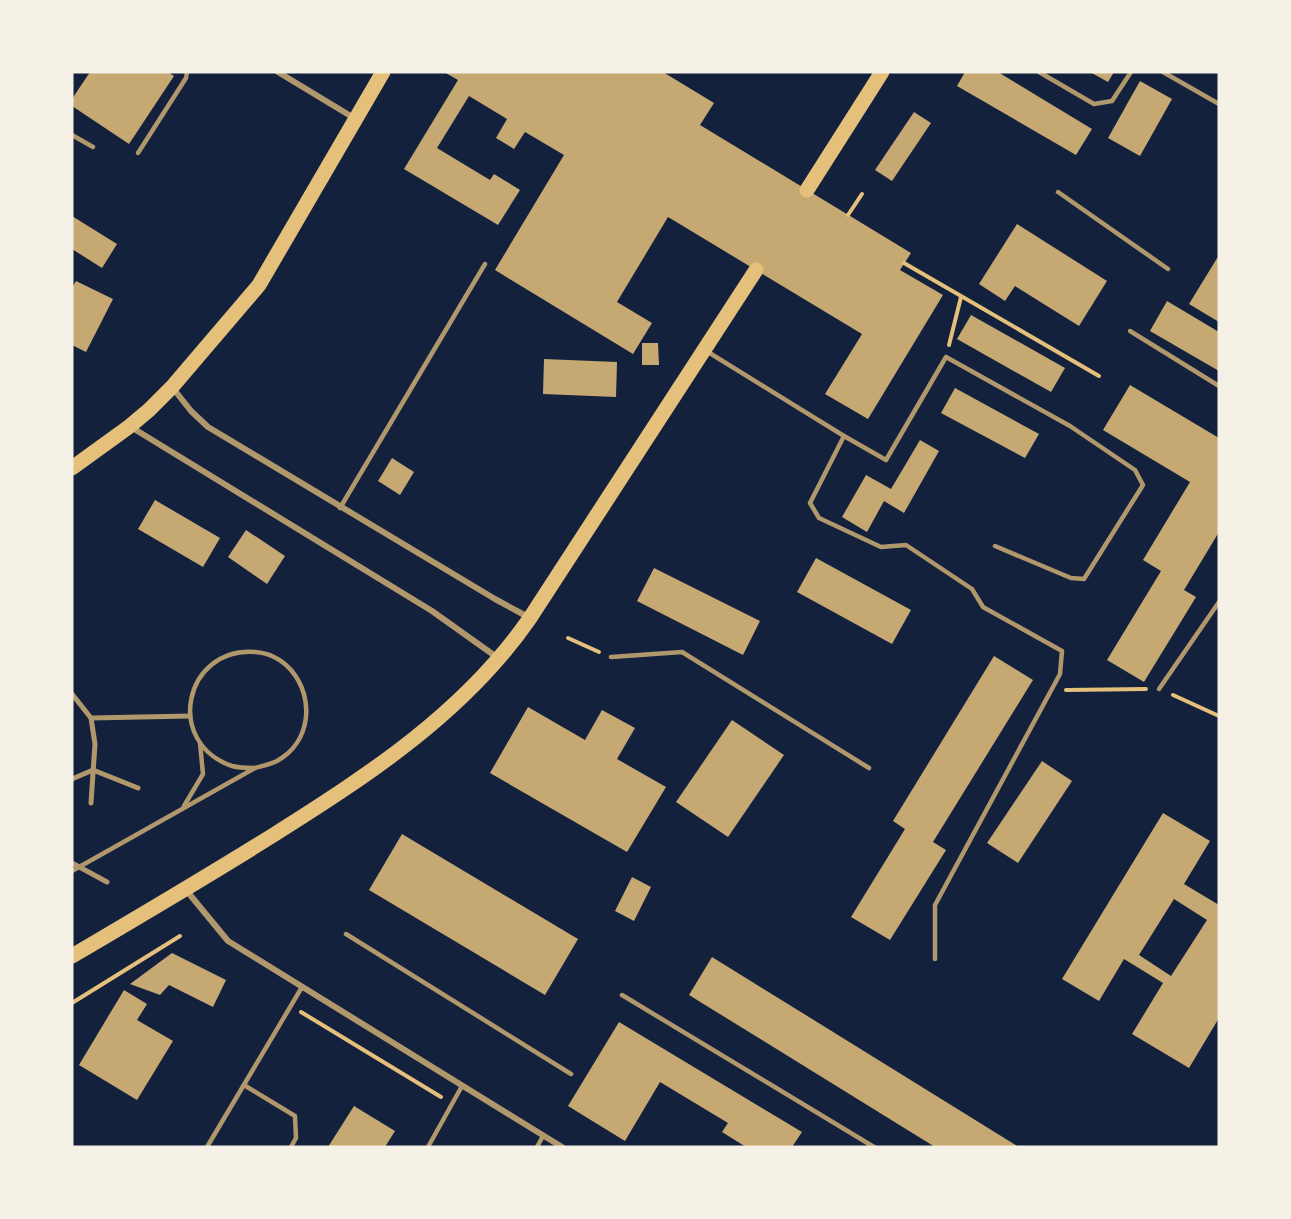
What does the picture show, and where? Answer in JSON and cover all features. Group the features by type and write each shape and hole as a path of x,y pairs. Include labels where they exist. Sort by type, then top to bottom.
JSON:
{"main road":[{"path":"72,468 130,426 172,387 259,285 383,72"},
{"path":"807,190 882,72"},
{"path":"72,956 186,889 356,783 429,727 465,695 530,618 756,270"}],"street":[{"path":"278,72 355,118"},
{"path":"172,387 208,428 340,508 530,618"},
{"path":"130,426 432,611 498,658"},
{"path":"72,694 91,718 95,744 91,803"},
{"path":"91,718 190,716"},
{"path":"72,779 93,770 138,788"},
{"path":"72,863 107,882"},
{"path":"186,889 228,940 562,1147"}],"lane":[{"path":"138,153 186,78 187,72"},
{"path":"1039,72 1094,104 1112,101 1131,72"},
{"path":"1163,72 1219,104"},
{"path":"72,135 93,147"},
{"path":"1059,192 1168,269"},
{"path":"340,508 485,264"},
{"path":"1130,331 1219,387"},
{"path":"706,350 886,460 946,357 1070,426 1135,470 1143,485 1084,579 1071,578 995,546"},
{"path":"844,436 810,503 819,518 881,547 906,545 972,589 983,608 1062,651 1060,674 935,905 935,959"},
{"path":"1159,689 1219,602"},
{"path":"72,871 255,768 277,761 294,746 305,726 307,703 300,681 285,664 265,653 242,651 220,658 202,673 192,693 190,716 193,730 200,743 215,758 234,767 255,768"},
{"path":"611,657 682,652 869,768"},
{"path":"177,812 184,807 203,774 200,743"},
{"path":"346,934 570,1074"},
{"path":"207,1147 302,987"},
{"path":"622,995 874,1147"},
{"path":"244,1085 295,1116 296,1138 291,1147"},
{"path":"428,1147 462,1086"},
{"path":"537,1147 543,1136"}],"path":[{"path":"848,215 862,194"},
{"path":"904,263 1099,376"},
{"path":"946,357 961,296"},
{"path":"568,638 611,657"},
{"path":"1051,690 1159,689 1219,716"},
{"path":"72,1003 180,936"},
{"path":"291,1006 452,1104"}],"building":[{"path":"90,72 168,72 174,76 129,144 72,106 72,99"},
{"path":"444,72 663,72 714,103 700,125 911,253 900,270 943,295 868,419 825,394 862,334 668,217 617,302 652,323 633,354 495,270 564,155 525,132 514,149 496,138 507,119 469,96 437,148 490,180 494,174 520,190 498,225 404,169 458,80"},
{"path":"965,72 998,72 1092,129 1076,155 957,86"},
{"path":"1090,72 1114,72 1108,82"},
{"path":"1140,81 1172,99 1140,156 1108,138"},
{"path":"914,112 931,123 892,181 875,170"},
{"path":"72,216 117,244 102,268 72,249"},
{"path":"1017,224 1107,281 1079,326 1015,286 1005,301 979,284"},
{"path":"1219,255 1219,322 1189,304"},
{"path":"76,281 113,299 86,352 72,345 72,288"},
{"path":"1167,301 1219,332 1219,371 1150,331"},
{"path":"971,315 1065,368 1051,392 957,339"},
{"path":"642,343 658,343 659,365 642,365"},
{"path":"544,359 617,362 616,397 543,394"},
{"path":"1130,385 1219,438 1219,532 1184,590 1196,597 1144,682 1107,660 1161,571 1143,560 1190,482 1103,430"},
{"path":"955,388 1039,434 1025,458 941,413"},
{"path":"920,440 939,451 904,513 884,501 867,532 842,517 866,475 891,489"},
{"path":"392,458 414,472 400,495 378,481"},
{"path":"155,500 220,538 203,567 138,529"},
{"path":"246,530 285,556 267,584 228,557"},
{"path":"816,558 911,610 892,644 797,592"},
{"path":"654,568 760,621 743,655 637,601"},
{"path":"994,656 1033,680 933,842 946,850 890,940 851,917 905,829 893,821"},
{"path":"528,707 585,740 602,710 635,728 617,759 666,787 627,852 490,773"},
{"path":"732,720 784,755 728,837 676,802"},
{"path":"1042,761 1072,781 1018,863 987,843"},
{"path":"1163,813 1210,841 1184,884 1219,905 1219,1018 1189,1068 1132,1034 1163,983 1124,959 1099,1001 1062,979","holes":["1174,899 1207,920 1171,976 1139,955"]},
{"path":"402,834 578,939 545,995 369,890"},
{"path":"632,877 651,887 634,921 615,911"},
{"path":"172,953 226,980 213,1007 169,985 160,995 130,984"},
{"path":"712,957 1019,1147 935,1147 689,995"},
{"path":"124,990 147,1004 137,1020 173,1041 137,1100 79,1065"},
{"path":"619,1022 802,1132 792,1147 746,1147 722,1132 728,1123 660,1082 625,1141 568,1106"},
{"path":"354,1106 395,1131 385,1147 328,1147"}]}
